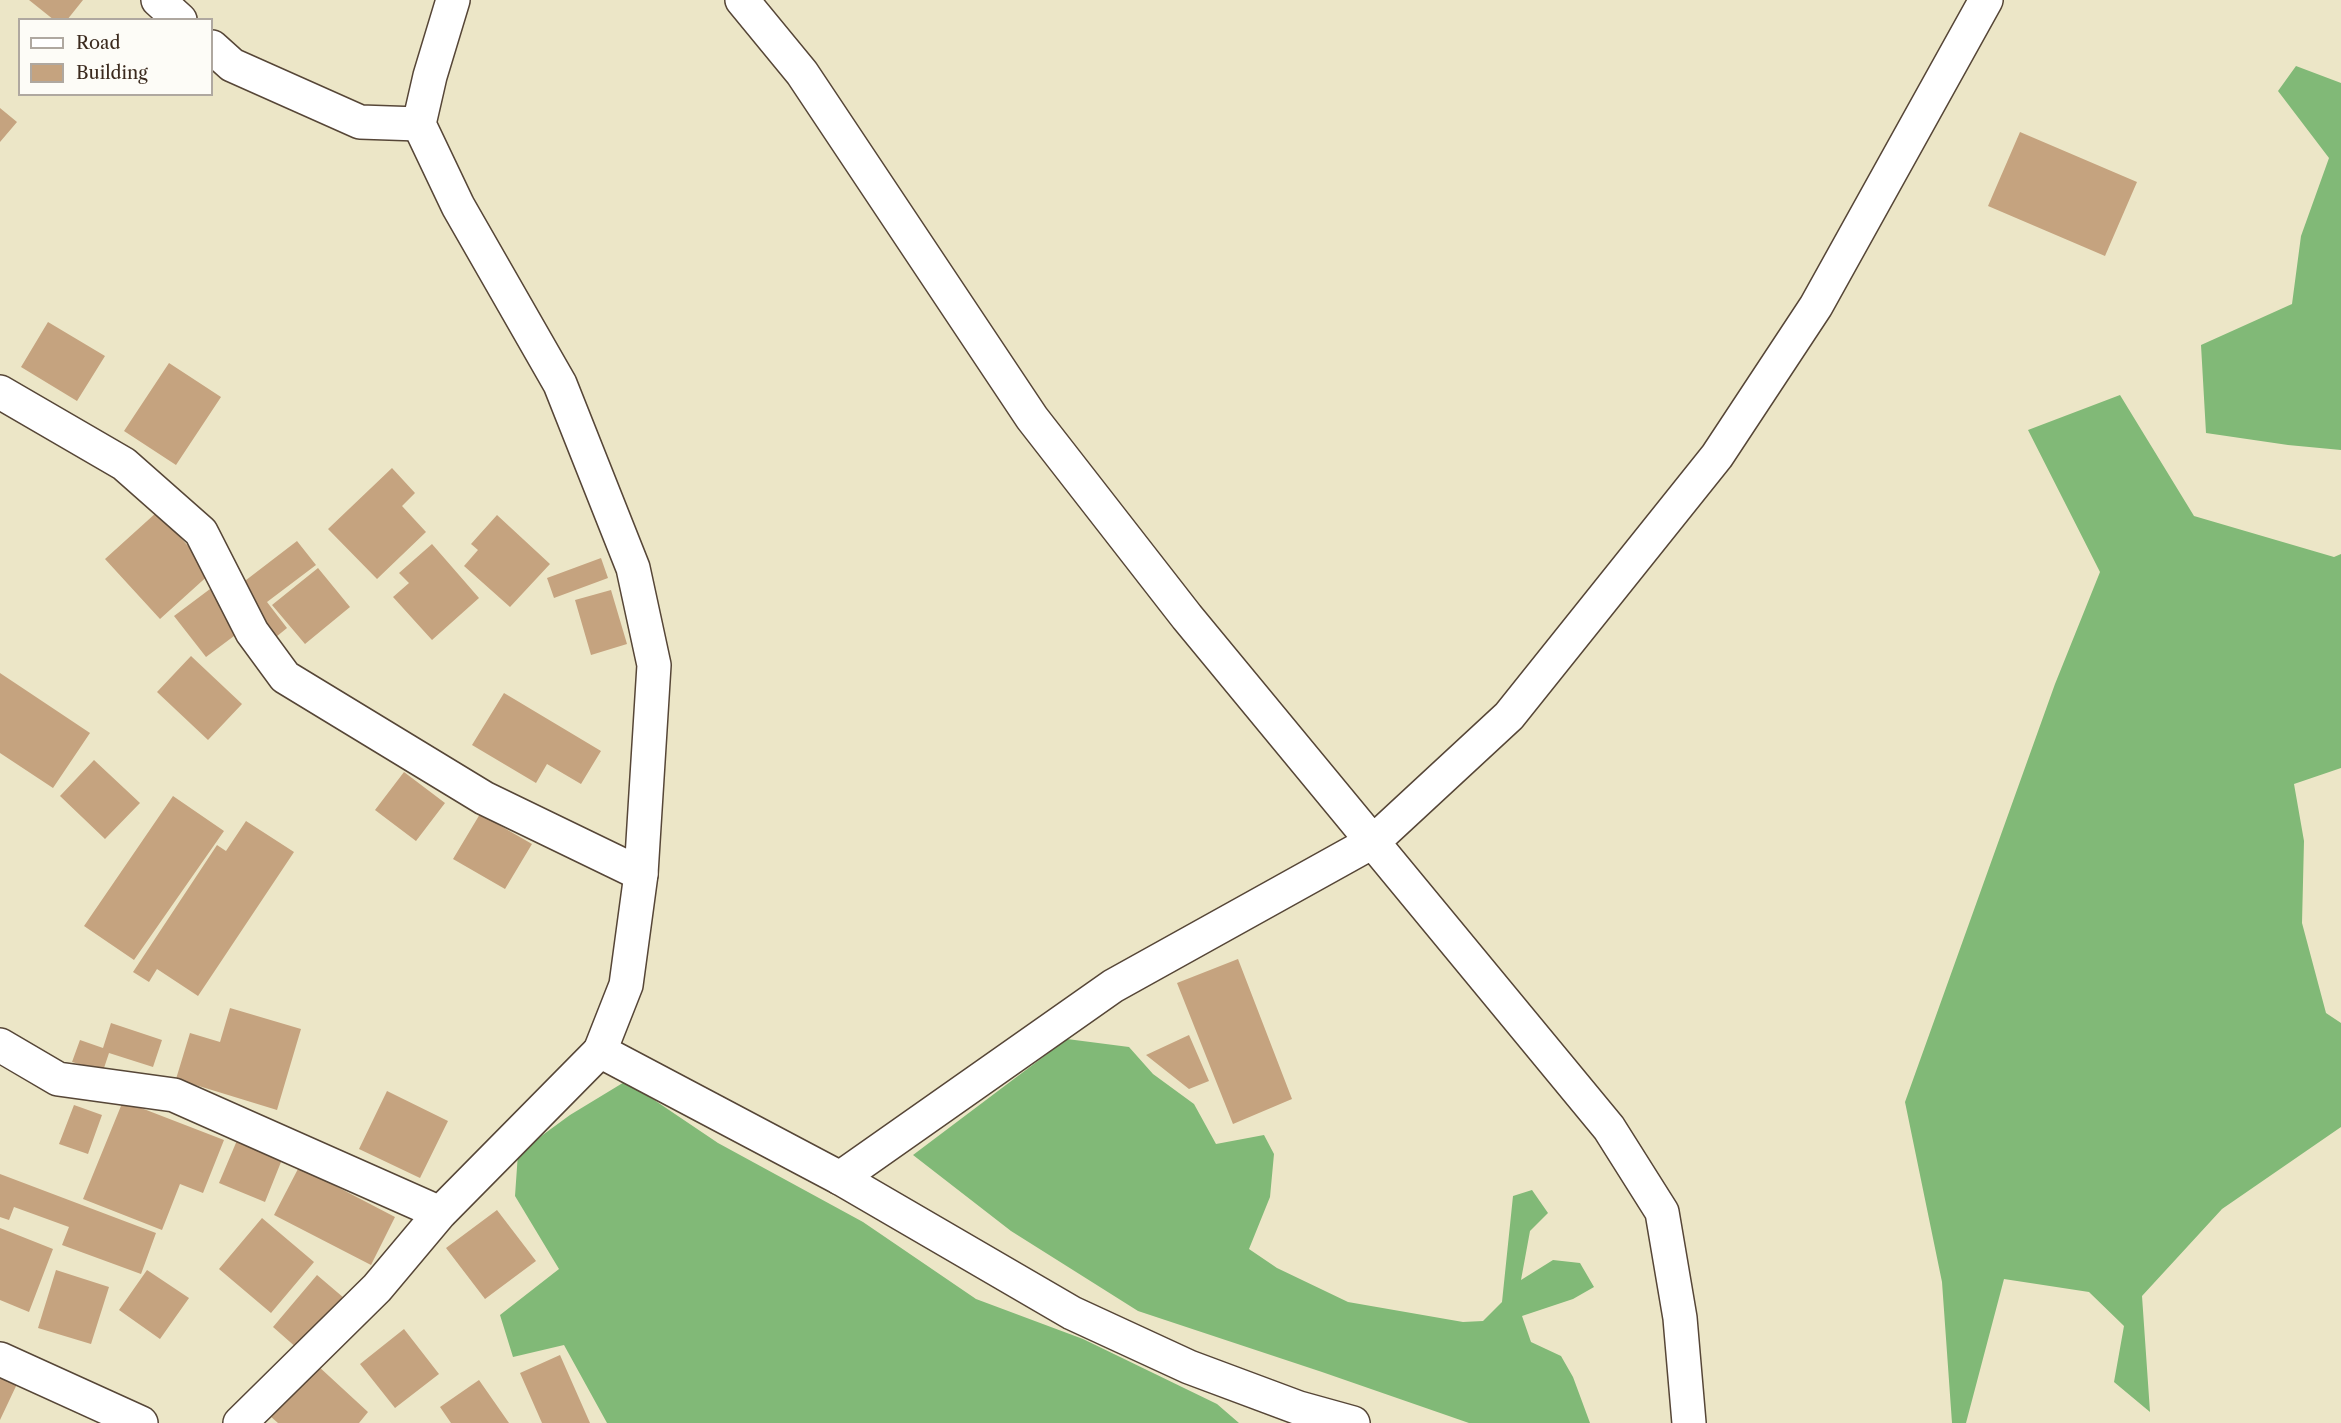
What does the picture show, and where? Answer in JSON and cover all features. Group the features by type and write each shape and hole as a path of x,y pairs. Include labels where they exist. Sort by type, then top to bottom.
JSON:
{"street":[{"path":"158,0 178,18"},
{"path":"240,1423 377,1288 440,1213 600,1052 626,985 641,874 654,665 633,568 560,384 458,206 419,124 430,76 453,0"},
{"path":"742,0 802,73 1032,418 1186,617 1610,1128 1662,1212 1680,1318 1689,1423"},
{"path":"840,1178 1113,986 1374,841 1509,716 1717,456 1816,306 1986,0"},
{"path":"213,48 232,65 360,122 419,124"},
{"path":"0,392 124,464 201,532 252,632 285,677 484,798 641,874"},
{"path":"0,1045 58,1079 174,1095 440,1213"},
{"path":"600,1052 840,1178 1072,1313 1189,1366 1299,1408 1353,1423"},
{"path":"0,1359 141,1423"}],"green space":[{"path":"2296,66 2341,83 2341,450 2206,433 2201,345 2292,304 2301,236 2329,158 2278,91"},
{"path":"2120,395 2194,516 2334,557 2341,554 2341,768 2294,784 2304,841 2302,923 2326,1013 2341,1023 2341,1127 2222,1209 2142,1296 2150,1412 2114,1382 2124,1326 2089,1292 2004,1279 1966,1423 1952,1423 1942,1282 1905,1102 2055,684 2100,572 2028,430"},
{"path":"1067,1039 1129,1047 1153,1074 1194,1104 1216,1144 1264,1135 1274,1154 1270,1197 1249,1249 1277,1268 1348,1302 1463,1322 1483,1321 1502,1302 1513,1196 1532,1190 1548,1213 1530,1231 1521,1280 1553,1260 1580,1263 1594,1287 1573,1299 1522,1316 1531,1342 1561,1356 1573,1377 1590,1423 1469,1423 1138,1311 1011,1231 913,1155"},
{"path":"626,1081 718,1143 863,1222 976,1299 1083,1339 1217,1404 1239,1423 607,1423 564,1345 513,1357 500,1315 559,1269 515,1196 518,1153 570,1115"}],"building":[{"path":"29,0 83,0 69,18 52,18"},
{"path":"0,108 17,122 0,142"},
{"path":"2020,132 2137,182 2105,256 1988,206"},
{"path":"48,322 105,356 77,401 21,367"},
{"path":"169,363 221,397 176,465 124,431"},
{"path":"392,468 415,493 402,506 426,532 377,579 328,529"},
{"path":"157,512 212,572 160,619 105,559"},
{"path":"497,515 550,564 510,607 464,566 478,550 471,544"},
{"path":"297,541 316,565 267,602 287,628 276,637 237,587"},
{"path":"432,544 479,598 432,640 393,597 409,583 399,573"},
{"path":"601,558 608,578 554,598 547,578"},
{"path":"318,568 350,607 305,644 272,605"},
{"path":"210,589 242,630 206,657 174,616"},
{"path":"611,590 627,644 591,655 575,600"},
{"path":"191,656 242,704 208,740 157,692"},
{"path":"0,673 90,733 53,788 0,753"},
{"path":"504,693 601,751 581,784 547,764 536,783 472,745"},
{"path":"94,760 140,803 105,839 60,796"},
{"path":"404,772 445,803 416,841 375,810"},
{"path":"173,796 224,831 134,960 84,926"},
{"path":"480,814 532,844 505,889 453,859"},
{"path":"246,821 294,852 198,996 157,969 149,982 133,972 217,845 226,851"},
{"path":"1238,959 1292,1099 1233,1124 1177,983"},
{"path":"230,1008 301,1029 277,1110 176,1079 190,1033 220,1042"},
{"path":"111,1023 162,1040 153,1067 109,1053 103,1071 72,1062 80,1040 103,1048"},
{"path":"1189,1035 1209,1081 1189,1089 1146,1055"},
{"path":"387,1091 448,1121 420,1178 359,1149"},
{"path":"123,1101 224,1140 203,1193 180,1184 162,1230 83,1199"},
{"path":"74,1105 102,1115 88,1154 59,1144"},
{"path":"238,1138 283,1157 265,1202 219,1183"},
{"path":"299,1167 395,1217 371,1265 274,1215"},
{"path":"0,1174 156,1233 141,1274 62,1245 69,1227 14,1207 9,1220 0,1217"},
{"path":"497,1210 536,1261 485,1299 446,1248"},
{"path":"262,1218 314,1262 271,1313 219,1269"},
{"path":"0,1228 53,1249 29,1312 0,1300"},
{"path":"56,1270 109,1287 91,1344 38,1328"},
{"path":"147,1270 189,1298 160,1339 119,1310"},
{"path":"317,1275 344,1298 298,1349 273,1327"},
{"path":"404,1329 439,1374 395,1408 360,1364"},
{"path":"560,1355 590,1423 542,1423 520,1373"},
{"path":"317,1365 368,1412 359,1423 278,1423 270,1416"},
{"path":"0,1376 17,1384 0,1420"},
{"path":"479,1380 509,1423 451,1423 440,1407"}]}
